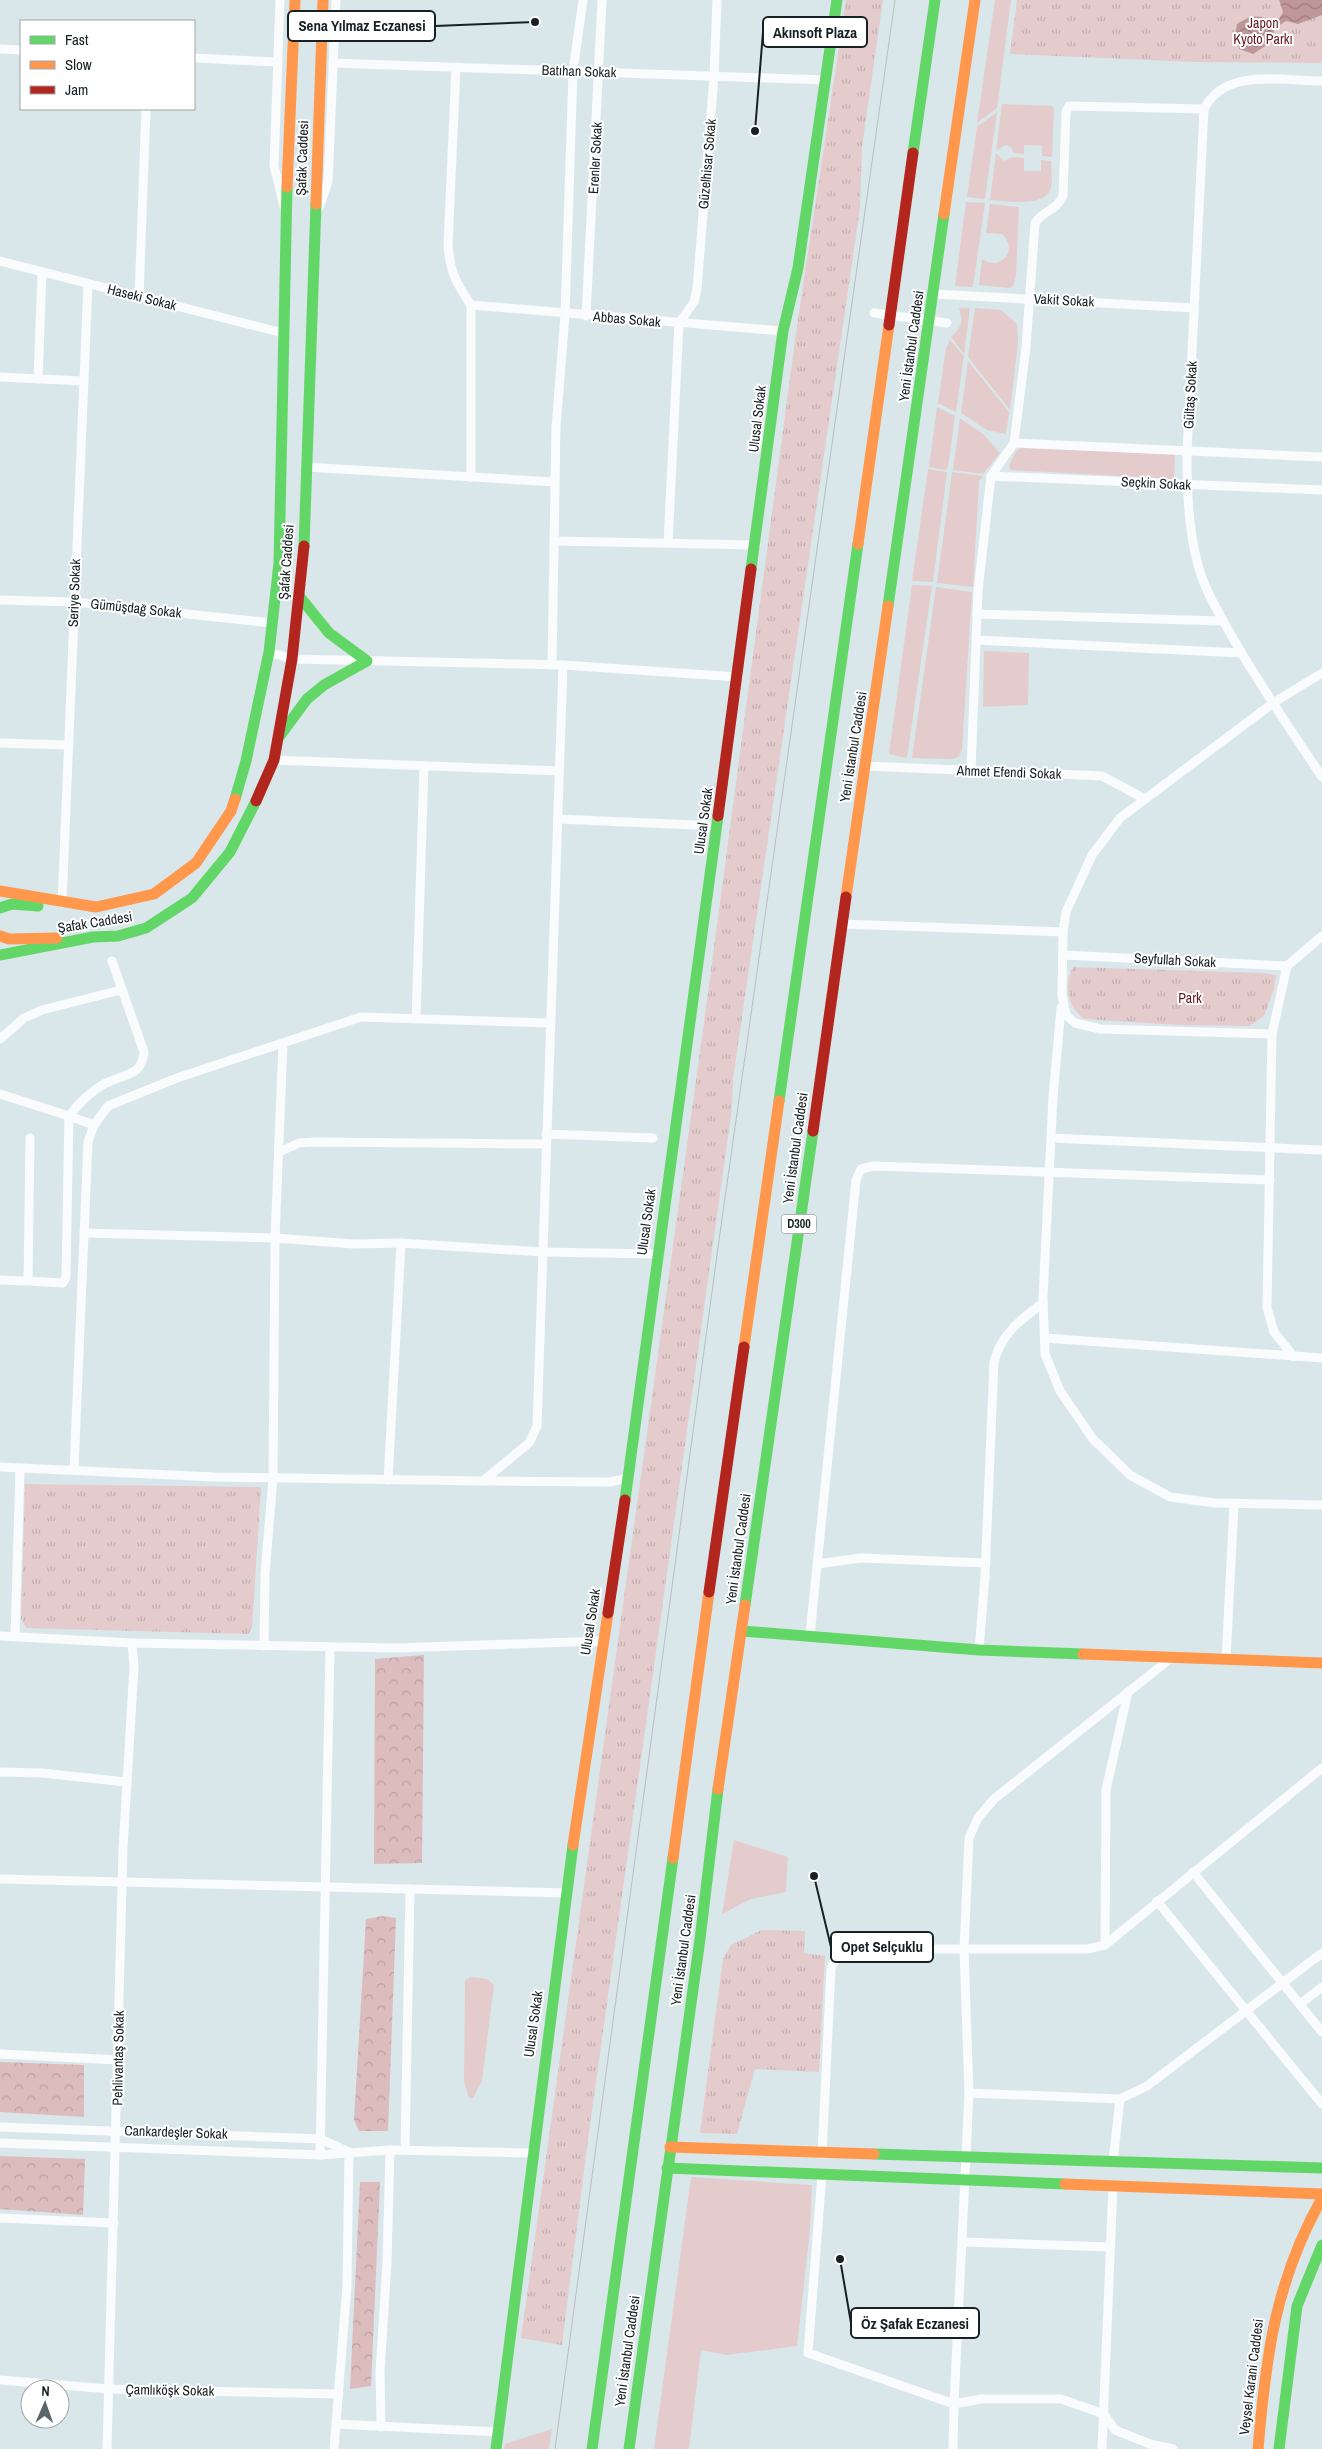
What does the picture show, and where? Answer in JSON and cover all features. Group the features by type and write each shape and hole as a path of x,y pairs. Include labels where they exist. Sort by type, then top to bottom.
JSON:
{"main road":[{"name":"Şafak Caddesi","path":"0,891 96,908 154,894 196,863 231,811 246,760 269,652 279,563 286,216 295,0"},
{"name":"Şafak Caddesi","path":"0,955 88,938 118,936 146,928 192,898 230,852 259,795 274,760 292,659 303,562 323,0"},
{"path":"832,0 832,21"},
{"name":"Ulusal Sokak","path":"496,2449 566,1893 602,1641 628,1478 657,1254 756,545 783,331 798,268 832,21 837,0"},
{"name":"Yeni İstanbul Caddesi","path":"592,2449 713,1566 935,0"},
{"name":"Yeni İstanbul Caddesi","path":"629,2449 742,1630 975,0"},
{"path":"277,739 307,699 324,685 367,661 337,642 312,617 299,596"},
{"path":"0,908 12,904 37,906 62,903"},
{"path":"0,936 9,939 88,938"},
{"path":"742,1630 979,1650 1322,1663"},
{"path":"670,2148 1322,2168"},
{"path":"667,2168 1322,2194"},
{"name":"Veysel Karani Caddesi","path":"1258,2449 1264,2374 1272,2320 1287,2267 1308,2220 1322,2198"},
{"path":"1279,2449 1297,2306 1322,2244"}],"street":[{"path":"280,0 274,166 286,216"},
{"path":"315,220 328,182 336,0"},
{"path":"552,665 556,427 565,314 573,71 583,0"},
{"name":"Erenler Sokak","path":"586,316 600,72 602,0"},
{"name":"Güzelhisar Sokak","path":"679,323 694,302 697,289 714,76 717,0"},
{"path":"0,49 20,50"},
{"path":"195,58 277,62"},
{"name":"Batıhan Sokak","path":"334,63 824,80"},
{"path":"456,67 449,260 456,284 471,305 471,477"},
{"path":"971,770 978,591 991,476 1014,443 1030,299 1035,223 1039,217 1059,205 1063,196 1066,112 1069,106 1204,109 1209,99 1222,86 1252,79 1322,81"},
{"name":"Gültaş Sokak","path":"1204,109 1187,452 1187,485 1197,562 1210,599 1241,653 1322,777"},
{"path":"139,297 146,110"},
{"name":"Haseki Sokak","path":"0,262 283,333"},
{"path":"38,379 42,272"},
{"name":"Seriye Sokak","path":"62,903 88,284"},
{"name":"Vakit Sokak","path":"934,294 1194,308"},
{"name":"Abbas Sokak","path":"471,305 783,331"},
{"path":"874,313 947,323"},
{"path":"668,543 679,323"},
{"path":"0,377 83,381"},
{"path":"1014,443 1322,457"},
{"path":"306,468 555,482"},
{"name":"Seçkin Sokak","path":"991,476 1322,490"},
{"path":"554,541 756,545"},
{"name":"Gümüşdağ Sokak","path":"0,600 74,602 272,623"},
{"path":"977,614 1223,621"},
{"path":"976,640 1241,653"},
{"path":"269,652 292,659 563,665 738,677"},
{"path":"483,1481 529,1443 537,1426 563,665"},
{"path":"1322,673 1273,703 1120,818 1092,855 1066,912 1063,932 1062,995 1051,1138 1043,1303 1045,1354 1060,1391 1093,1440 1130,1475 1170,1497 1215,1503 1322,1505"},
{"path":"0,742 68,745"},
{"path":"274,760 559,771"},
{"path":"416,1019 424,766"},
{"name":"Ahmet Efendi Sokak","path":"866,766 1102,776 1145,799"},
{"path":"558,819 718,826"},
{"path":"842,924 1063,932"},
{"path":"1294,1357 1274,1332 1268,1308 1272,1034 1288,966 1322,936"},
{"name":"Seyfullah Sokak","path":"1063,955 1288,966"},
{"path":"0,1280 63,1283 66,1277 69,1116 84,1098 105,1084 133,1073 143,1063 144,1052 112,961"},
{"path":"0,1039 24,1018 42,1010 121,990"},
{"path":"1062,995 1066,1015 1070,1019 1075,1023 1100,1029 1272,1034"},
{"path":"74,1469 88,1142 94,1125 108,1106 177,1078 361,1017 550,1023"},
{"path":"264,1646 265,1574 274,1478 275,1238 283,1043"},
{"path":"0,1094 94,1125"},
{"path":"546,1134 654,1138"},
{"path":"28,1281 30,1138"},
{"path":"1051,1138 1322,1150"},
{"path":"278,1152 299,1143 315,1142 546,1144"},
{"path":"810,1635 858,1173 861,1169 874,1166 1270,1180"},
{"path":"84,1233 275,1238 354,1244 401,1243 542,1252 657,1254"},
{"path":"388,1480 401,1243"},
{"path":"979,1650 986,1563 994,1362 999,1346 1016,1322 1043,1303"},
{"path":"1045,1338 1322,1358"},
{"path":"0,1467 74,1469 214,1478 610,1482 628,1478"},
{"path":"14,1636 20,1468"},
{"path":"1226,1660 1234,1504"},
{"path":"817,1564 862,1558 986,1563"},
{"path":"0,1636 132,1643 396,1648 602,1641"},
{"name":"Pehlivantaş Sokak","path":"107,2449 122,1882 126,1782 134,1667 132,1643"},
{"path":"320,2155 330,1647"},
{"path":"953,2449 969,2093 964,1949 969,1838 978,1818 994,1798 1171,1658"},
{"path":"1105,1945 1106,1790 1128,1692"},
{"path":"822,2154 831,1969 838,1952 849,1945 964,1949 1087,1949 1105,1945 1192,1872 1322,1768"},
{"path":"0,1772 42,1773 126,1782"},
{"path":"1192,1872 1322,2032"},
{"path":"0,1879 566,1893"},
{"path":"405,2150 410,1889"},
{"path":"1157,1901 1322,2104"},
{"path":"969,2093 1120,2099 1147,2086 1322,1953"},
{"path":"1300,2004 1322,1987"},
{"path":"0,2054 118,2060"},
{"path":"1114,2162 1120,2099"},
{"name":"Cankardeşler Sokak","path":"0,2127 321,2139 349,2152"},
{"name":"Cankardeşler Sokak","path":"0,2142 320,2155 390,2150 532,2153"},
{"path":"381,2427 380,2372 387,2263 390,2150"},
{"path":"334,2449 347,2285 349,2152"},
{"path":"822,2174 808,2353 954,2404 981,2399 1061,2399 1104,2414 1115,2430 1150,2444 1172,2449"},
{"path":"1102,2449 1113,2186"},
{"path":"0,2218 114,2223"},
{"path":"963,2242 1110,2246"},
{"name":"Çamlıköşk Sokak","path":"0,2380 110,2388 339,2394"},
{"path":"337,2424 498,2432"}],"green space":[{"path":"846,0 883,0 862,147 860,208 733,1079 732,1108 589,2132 562,2345 521,2338 703,1030 796,333"},
{"path":"995,0 1011,0 997,108 977,123"},
{"name":"Japon Kyoto Parkı","path":"1017,0 1322,0 1322,63 1194,62 1010,54"},
{"path":"1002,104 1052,106 1054,109 1052,157 1042,156 1042,146 1024,145 1024,154 1014,153 1011,147 1006,145 996,151"},
{"path":"997,112 985,199 967,197 977,127"},
{"path":"996,153 1004,161 1013,157 1024,158 1024,171 1041,171 1041,160 1051,161 1052,181 1049,192 1038,200 1012,202 990,200"},
{"path":"966,202 985,203 973,287 955,286"},
{"path":"990,204 1019,207 1016,276 1013,286 1009,288 979,285 982,259 996,263 1001,261 1006,257 1009,246 1002,234 986,233"},
{"path":"959,308 970,308 964,354 951,337 961,324"},
{"path":"975,308 1001,310 1017,324 1018,342 1010,410 968,357"},
{"path":"950,340 964,356 956,412 938,403 946,348"},
{"path":"968,361 1009,412 1006,434 987,430 961,413"},
{"path":"937,407 955,416 948,467 945,470 929,467"},
{"path":"960,418 983,434 1000,453 983,474 953,470"},
{"path":"1021,448 1175,454 1174,479 1011,470 1009,466 1011,461 1015,453"},
{"path":"928,469 947,472 933,582 912,581"},
{"path":"952,472 983,476 979,481 973,587 937,583"},
{"path":"912,585 932,586 907,758 889,754"},
{"path":"936,587 972,592 962,749 959,756 953,759 912,758"},
{"path":"984,651 1029,653 1028,705 983,707"},
{"name":"Park","path":"1073,967 1276,975 1274,989 1264,1016 1250,1026 1178,1025 1084,1019 1074,1008 1069,995 1068,981"},
{"path":"25,1484 261,1487 252,1628 248,1634 26,1628 21,1618"},
{"path":"424,1655 422,1863 374,1864 375,1659"},
{"path":"734,1840 788,1857 786,1892 751,1899 722,1914"},
{"path":"383,1916 396,1918 388,2131 359,2131 354,2120 366,1919"},
{"path":"762,1930 805,1931 804,1953 825,1956 819,2072 755,2069 737,2134 700,2133 723,1959 731,1945"},
{"path":"470,1977 487,1979 494,1985 482,2081 473,2098 469,2098 464,2081 465,1981"},
{"path":"0,2062 84,2065 84,2117 0,2112"},
{"path":"0,2156 85,2159 83,2215 0,2209"},
{"path":"691,2177 812,2185 810,2230 797,2346 726,2355 701,2350 689,2449 654,2449"},
{"path":"360,2182 380,2182 371,2386 350,2389"},
{"path":"552,2429 549,2449 504,2449 505,2444"}],"water":[{"path":"1279,0 1322,0 1322,15 1298,24 1286,21 1274,29 1273,41 1253,54 1239,49 1235,36 1237,24 1255,17 1273,22 1279,19 1283,12"}],"tram line":[{"path":"555,2449 720,1233 895,0"}],"traffic: fast":[{"path":"751,569 783,331 798,268 837,0"},
{"path":"913,153 935,0"},
{"path":"235,799 246,761 269,652 279,563 287,187"},
{"path":"304,546 316,204"},
{"path":"888,606 944,214"},
{"path":"779,1101 858,544"},
{"path":"279,737 307,699 324,685 367,661 329,633 299,596"},
{"path":"0,955 93,937 118,936 146,928 192,898 230,852 256,801"},
{"path":"625,1500 718,816"},
{"path":"0,908 12,904 38,906"},
{"path":"745,1605 813,1131"},
{"path":"742,1631 979,1650 1083,1654"},
{"path":"629,2449 700,1939 718,1789"},
{"path":"496,2449 573,1845"},
{"path":"592,2449 673,1858"},
{"path":"874,2154 1322,2168"},
{"path":"667,2168 1065,2184"},
{"path":"1279,2449 1297,2306 1322,2245"}],"traffic: slow":[{"path":"287,187 295,0"},
{"path":"316,204 323,0"},
{"path":"944,214 975,0"},
{"path":"858,544 889,325"},
{"path":"846,897 888,606"},
{"path":"0,891 96,907 154,894 196,863 231,811 235,799"},
{"path":"0,936 9,939 57,938"},
{"path":"744,1347 779,1101"},
{"path":"673,1858 709,1592"},
{"path":"718,1789 745,1605"},
{"path":"573,1845 608,1613"},
{"path":"1083,1654 1322,1663"},
{"path":"670,2147 874,2154"},
{"path":"1065,2184 1322,2194"},
{"path":"1258,2449 1269,2350 1275,2320 1293,2259 1322,2198"}],"traffic: jam":[{"path":"889,325 913,153"},
{"path":"256,801 274,760 292,659 304,546"},
{"path":"718,816 751,569"},
{"path":"813,1131 846,897"},
{"path":"709,1592 744,1347"},
{"path":"608,1613 625,1500"}],"place":[{"name":"Sena Yılmaz Eczanesi","path":"535,22"},
{"name":"Akınsoft Plaza","path":"755,131"},
{"name":"Opet Selçuklu","path":"814,1876"},
{"name":"Öz Şafak Eczanesi","path":"840,2259"}]}
